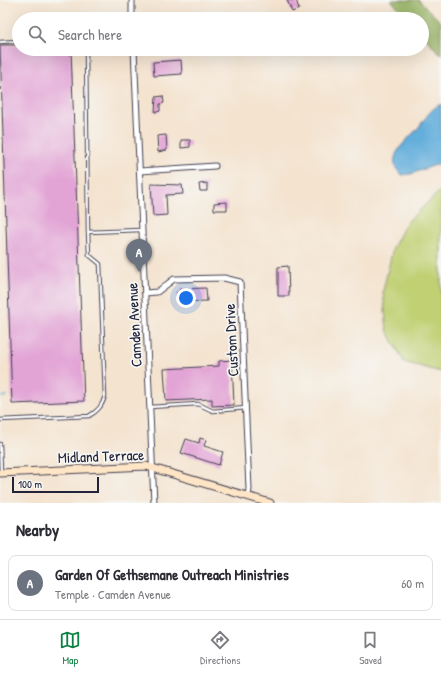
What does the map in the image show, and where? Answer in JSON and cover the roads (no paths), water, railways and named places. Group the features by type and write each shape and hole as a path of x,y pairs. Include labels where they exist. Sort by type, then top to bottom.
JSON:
{"street":[{"path":"132,0 132,12"},
{"name":"Camden Avenue","path":"134,56 154,503"},
{"path":"140,171 216,166"},
{"name":"Custom Drive","path":"145,293 157,292 174,280 224,278 240,282 246,408 248,496"},
{"name":"Midland Terrace","path":"1,473 129,466 153,467 270,503"}],"lane":[{"path":"0,42 12,41"},
{"path":"0,420 89,416 97,412 105,396 100,264 89,255 86,56"},
{"path":"88,232 141,230"},
{"path":"150,407 198,404 213,411 246,408"},
{"path":"0,444 1,473"}],"water":[{"path":"441,104 441,163 411,174 402,175 396,169 395,156 398,150 431,111"}],"waterway":[{"path":"2,397 7,396"}],"place":[{"name":"Garden Of Gethsemane Outreach Ministries","path":"139,272"}]}
